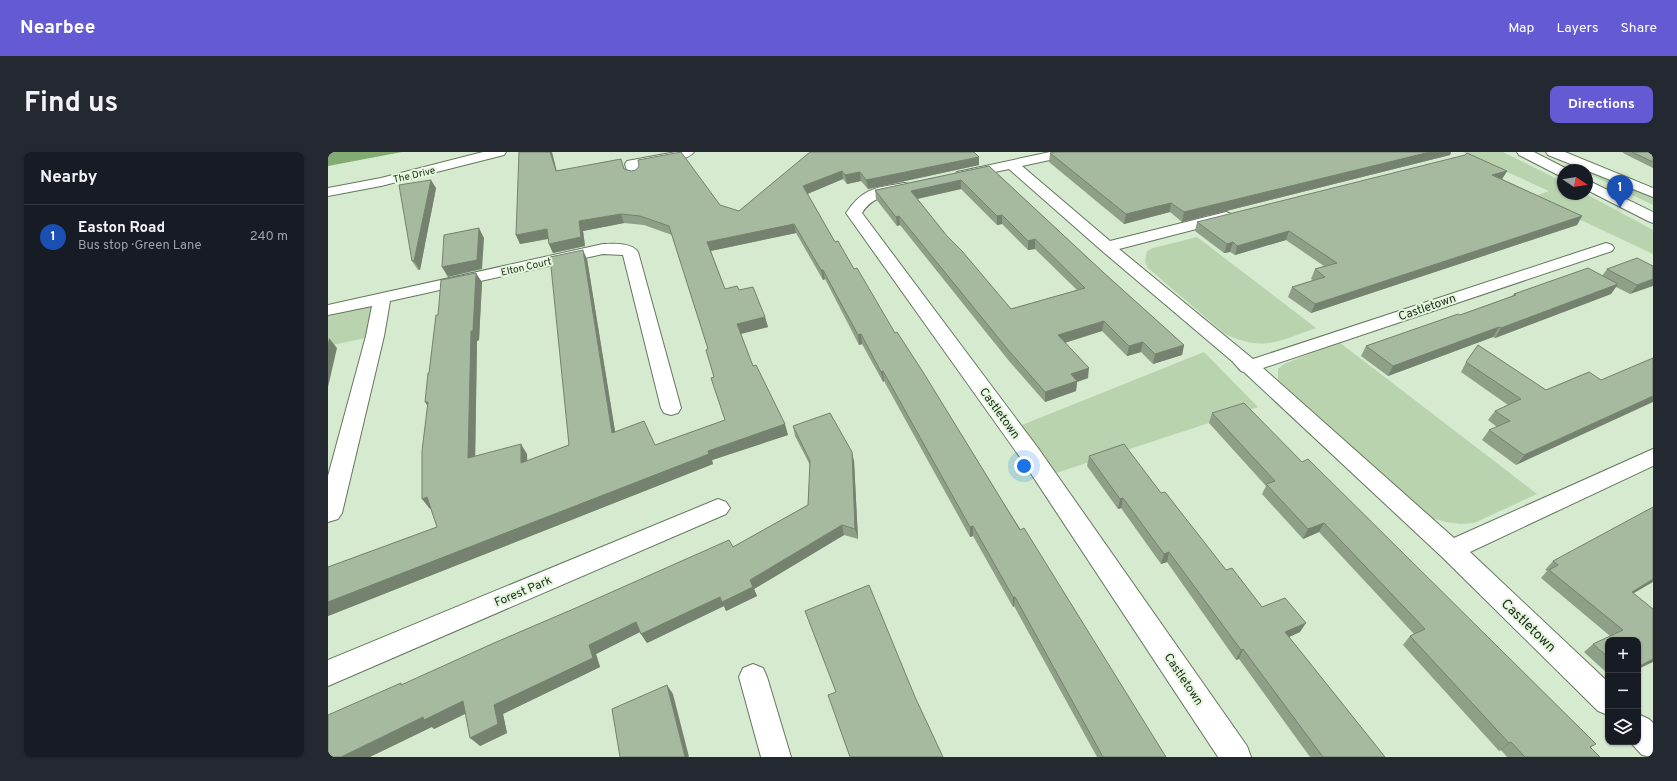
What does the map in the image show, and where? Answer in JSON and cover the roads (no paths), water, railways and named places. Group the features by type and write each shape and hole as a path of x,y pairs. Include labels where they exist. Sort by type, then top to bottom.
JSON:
{"street":[{"name":"The Drive","path":"328,192 381,182 499,152"},
{"path":"634,174 632,164 678,156 687,152"},
{"path":"952,177 1068,152"},
{"path":"1524,152 1557,169"},
{"path":"1553,152 1653,192"},
{"name":"Castletown","path":"1012,164 1107,247 1238,357 1451,550 1605,698"},
{"name":"Castletown","path":"915,185 871,194 861,201 854,213 1030,454 1236,757"},
{"path":"1593,187 1653,218"},
{"path":"1107,247 1238,214"},
{"name":"Castletown","path":"1248,367 1606,248"},
{"name":"Elton Court","path":"328,310 603,249 620,249 630,252 671,408"},
{"path":"330,513 375,336 382,298"},
{"path":"1451,550 1653,457"},
{"name":"Forest Park","path":"328,674 718,508"},
{"path":"753,677 776,757"},
{"path":"1641,732 1653,744"}],"place":[{"name":"Easton Road","path":"1620,208"}]}
